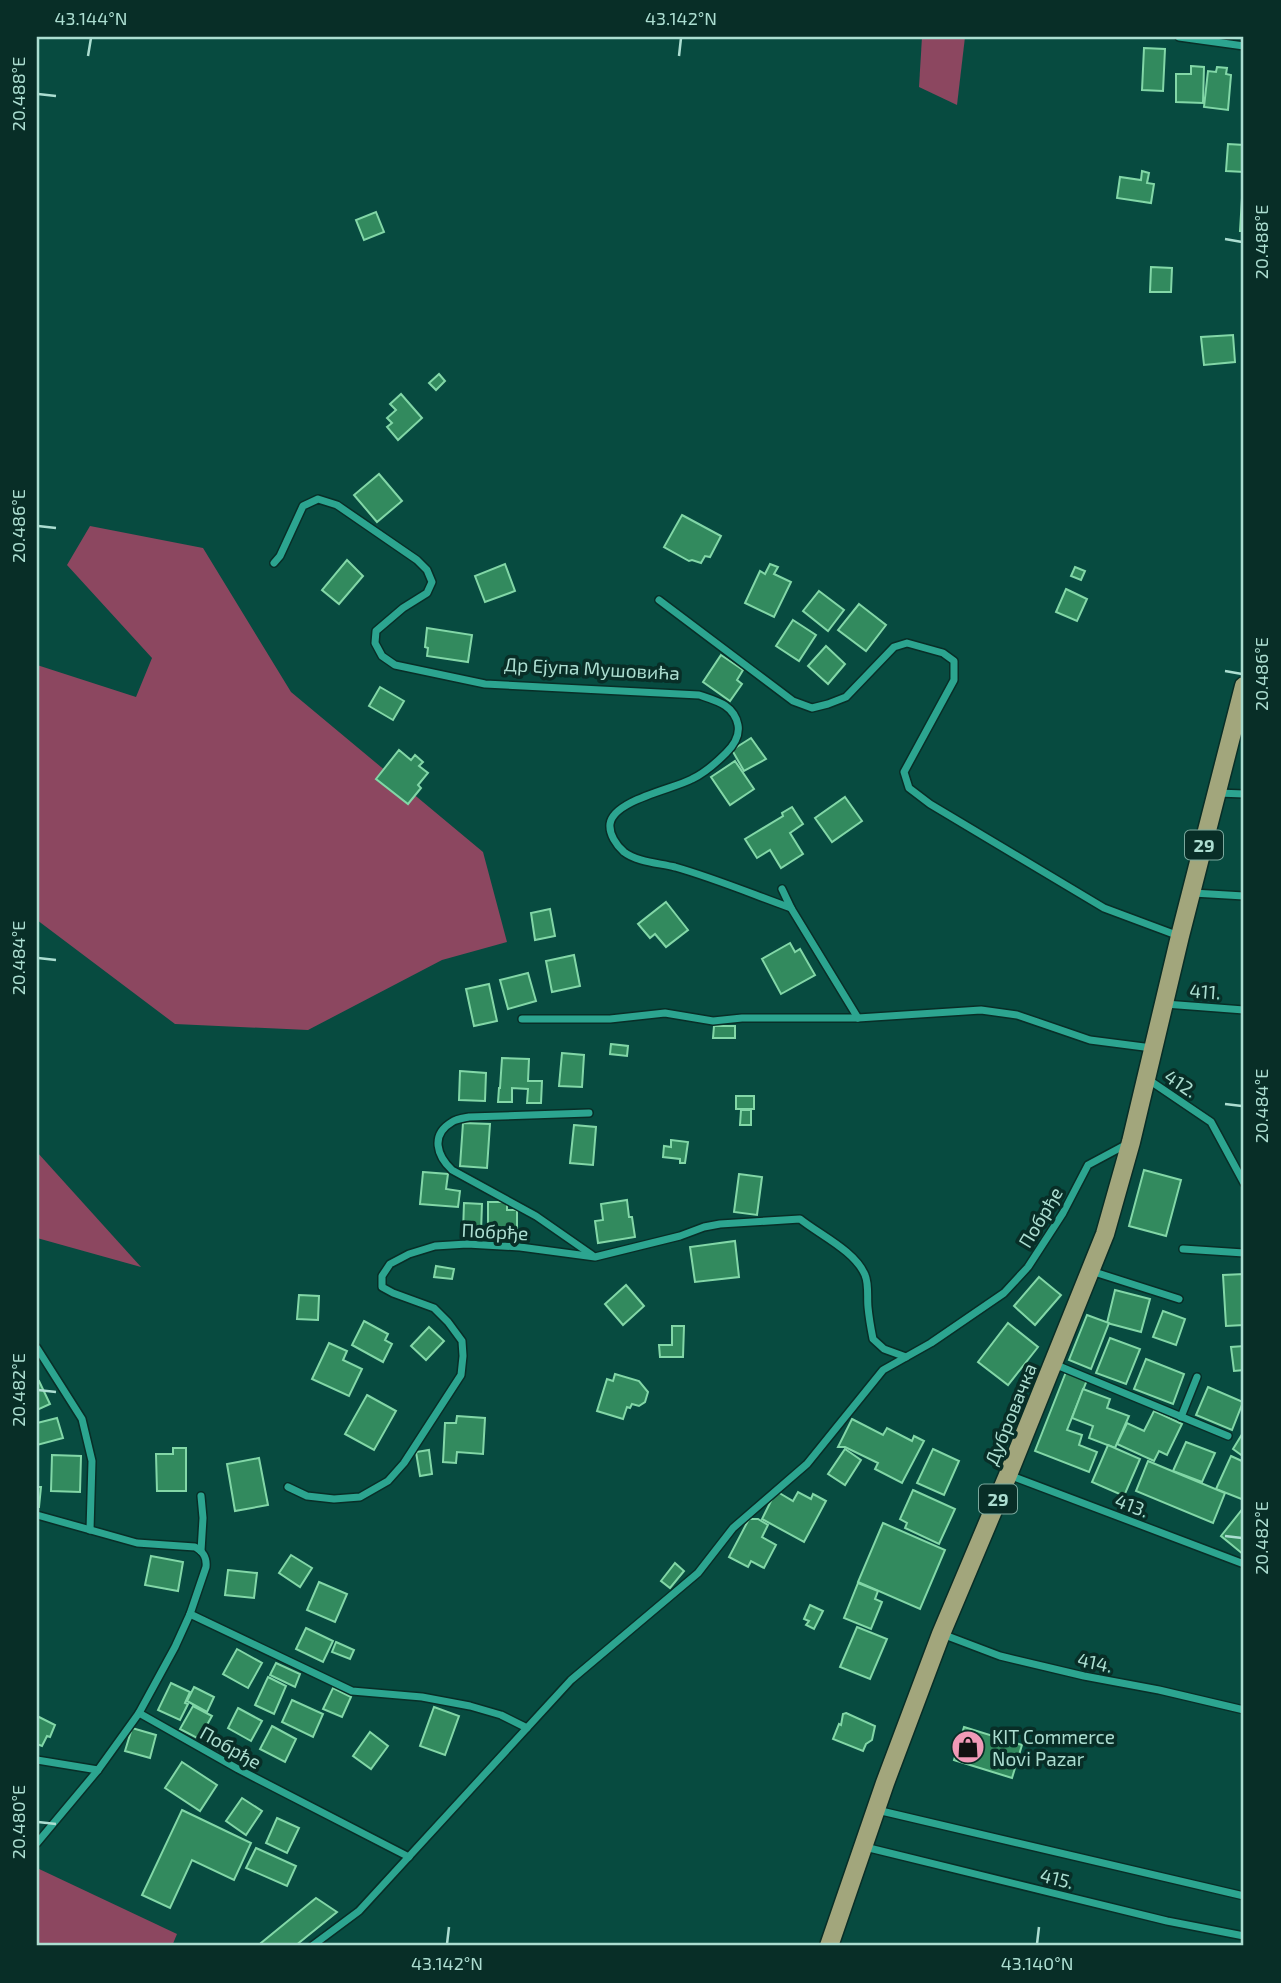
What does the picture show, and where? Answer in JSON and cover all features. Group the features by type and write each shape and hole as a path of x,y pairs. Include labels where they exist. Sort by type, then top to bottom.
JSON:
{"main road":[{"name":"29","path":"1153,1048 1243,696"},
{"name":"Дубровачка","path":"829,1946 942,1634 1091,1271 1109,1221 1153,1048"}],"street":[{"path":"1179,37 1244,46"},
{"name":"Др Ејупа Мушовића","path":"274,563 281,556 303,506 318,499 328,502 337,505 417,560 427,570 432,582 427,593 403,608 376,631 374,643 382,656 395,665 485,684 699,695 721,702 736,715 739,730 733,747 714,765 692,780 633,802 617,811 610,823 613,840 625,852 642,859 676,867 791,908"},
{"path":"659,600 793,701 811,708 846,697 894,647 907,643 943,653 954,661 954,680 904,772 909,788 930,804 1104,908 1180,936"},
{"path":"1218,793 1244,794"},
{"path":"782,889 858,1018"},
{"path":"1192,893 1244,896"},
{"name":"411.","path":"1163,1004 1244,1010"},
{"path":"522,1019 610,1019 665,1013 713,1021 741,1018 858,1018 964,1010 989,1011 1017,1015 1090,1040 1153,1048"},
{"name":"412.","path":"1146,1077 1211,1122 1244,1183"},
{"path":"589,1113 469,1117 452,1121 443,1130 438,1141 438,1152 443,1163 452,1171 536,1216 595,1257"},
{"name":"Побрђе","path":"312,1946 359,1911 571,1680 698,1573 733,1528 807,1464 883,1370 931,1343 1004,1293 1028,1267 1063,1213 1088,1165 1130,1142"},
{"name":"Побрђе","path":"288,1487 307,1496 334,1499 360,1497 388,1481 404,1462 461,1375 462,1341 448,1322 434,1308 382,1287 382,1276 390,1264 409,1254 435,1246 467,1244 520,1247 595,1257 680,1237 712,1225 800,1219 855,1259 866,1277 867,1306 873,1339 884,1349 906,1357"},
{"path":"1184,1249 1244,1253"},
{"path":"1091,1271 1180,1299"},
{"path":"37,1348 82,1419 92,1461 90,1530"},
{"path":"1053,1364 1228,1436"},
{"path":"1181,1417 1197,1377"},
{"name":"413.","path":"1009,1475 1244,1564"},
{"path":"201,1496 201,1551"},
{"path":"37,1516 137,1543 195,1548 201,1551 207,1560 190,1614 139,1713 97,1770 37,1843"},
{"path":"190,1614 352,1690 422,1697 470,1706 501,1715 527,1728"},
{"name":"414.","path":"942,1634 1000,1656 1244,1710"},
{"name":"Побрђе","path":"139,1713 238,1769 409,1857"},
{"path":"37,1760 97,1770"},
{"name":"415.","path":"877,1810 1244,1896"},
{"name":"415.","path":"864,1847 1167,1921 1244,1936"}],"shaded area":[{"path":"922,37 965,37 957,105 919,87"},
{"path":"90,526 203,548 291,692 483,852 507,942 442,960 308,1030 175,1024 37,920 37,665 136,697 152,658 67,565"},
{"path":"37,1152 141,1267 37,1238"},
{"path":"37,1868 177,1934 172,1946 37,1946"}],"building":[{"path":"1144,48 1165,49 1163,91 1142,90"},
{"path":"1191,66 1204,67 1203,103 1176,102 1176,74 1191,74"},
{"path":"1217,67 1227,68 1226,74 1231,75 1228,110 1204,107 1208,71 1216,72"},
{"path":"1228,144 1244,145 1244,172 1226,171"},
{"path":"1142,171 1149,173 1147,183 1154,184 1151,203 1117,198 1120,177 1141,180"},
{"path":"1242,198 1244,231 1240,231"},
{"path":"376,212 384,232 364,240 356,220"},
{"path":"1151,267 1172,268 1171,292 1150,292"},
{"path":"1233,335 1235,362 1204,365 1201,337"},
{"path":"439,374 445,381 436,390 429,383"},
{"path":"401,394 422,418 398,440 387,427 392,423 387,418 396,410 390,404"},
{"path":"379,474 402,501 377,522 354,495"},
{"path":"682,515 721,536 710,557 705,556 701,563 689,561 664,547"},
{"path":"347,560 363,576 339,604 322,590"},
{"path":"505,564 515,591 485,602 475,576"},
{"path":"770,564 778,567 774,574 791,582 774,617 745,603 760,571 765,574"},
{"path":"1075,567 1085,571 1081,580 1071,576"},
{"path":"1066,589 1087,599 1077,621 1056,612"},
{"path":"819,591 844,610 828,631 803,611"},
{"path":"859,604 886,625 866,651 838,630"},
{"path":"793,620 816,635 799,661 776,646"},
{"path":"427,628 472,635 468,662 427,656"},
{"path":"826,646 845,664 828,684 808,666"},
{"path":"721,655 743,670 737,680 742,684 730,701 703,682"},
{"path":"380,687 404,701 393,720 369,706"},
{"path":"751,738 766,759 744,771 732,750"},
{"path":"399,750 411,760 415,755 423,762 419,766 428,773 418,785 421,788 408,804 376,779"},
{"path":"735,761 754,789 730,805 711,777"},
{"path":"845,797 862,821 832,842 815,818"},
{"path":"792,807 803,824 790,833 803,854 781,868 770,850 757,858 745,839 783,816 782,813"},
{"path":"666,902 688,930 666,947 655,934 650,938 638,924"},
{"path":"550,909 555,936 535,940 531,913"},
{"path":"790,943 795,952 800,949 815,975 781,994 762,959"},
{"path":"574,955 580,986 552,992 546,961"},
{"path":"528,973 536,1001 508,1009 500,980"},
{"path":"489,984 497,1021 474,1026 466,989"},
{"path":"714,1026 735,1026 735,1038 713,1038"},
{"path":"611,1044 628,1046 627,1056 610,1054"},
{"path":"562,1053 584,1055 582,1087 559,1086"},
{"path":"502,1058 529,1059 528,1081 542,1081 541,1103 527,1103 528,1089 512,1088 512,1102 498,1102"},
{"path":"460,1071 486,1073 485,1101 459,1100"},
{"path":"736,1096 754,1096 754,1109 736,1109"},
{"path":"741,1110 751,1110 751,1125 740,1125"},
{"path":"463,1123 490,1124 487,1168 460,1166"},
{"path":"574,1125 596,1127 593,1165 570,1163"},
{"path":"671,1140 688,1142 685,1163 680,1163 680,1159 663,1157 664,1146 671,1147"},
{"path":"1144,1170 1181,1180 1166,1236 1129,1226"},
{"path":"423,1172 448,1174 446,1189 460,1191 458,1207 420,1204"},
{"path":"739,1174 762,1177 757,1215 734,1212"},
{"path":"627,1200 635,1237 598,1243 595,1221 603,1220 601,1204"},
{"path":"488,1202 507,1202 507,1210 517,1210 517,1235 488,1236"},
{"path":"464,1203 482,1204 481,1233 463,1232"},
{"path":"735,1241 739,1277 695,1282 690,1247"},
{"path":"436,1266 454,1269 452,1279 434,1277"},
{"path":"1244,1274 1244,1325 1226,1326 1223,1275"},
{"path":"1039,1277 1061,1295 1035,1325 1014,1306"},
{"path":"626,1285 644,1306 623,1325 605,1304"},
{"path":"1115,1290 1150,1299 1141,1332 1107,1323"},
{"path":"299,1295 319,1296 318,1320 297,1319"},
{"path":"1163,1311 1185,1319 1176,1345 1153,1337"},
{"path":"1087,1315 1109,1323 1091,1369 1069,1360"},
{"path":"364,1321 388,1334 385,1340 392,1344 383,1362 352,1345"},
{"path":"1008,1323 1038,1347 1008,1385 978,1362"},
{"path":"672,1326 684,1326 683,1357 660,1357 659,1345 672,1345"},
{"path":"429,1327 444,1341 426,1360 411,1346"},
{"path":"1110,1338 1140,1349 1126,1384 1096,1373"},
{"path":"329,1343 347,1351 343,1360 362,1369 349,1396 312,1379"},
{"path":"1244,1346 1244,1370 1234,1371 1231,1347"},
{"path":"1146,1359 1184,1374 1173,1404 1134,1389"},
{"path":"1066,1372 1087,1380 1067,1430 1082,1435 1079,1445 1097,1452 1089,1472 1035,1451"},
{"path":"615,1374 639,1381 648,1392 645,1402 639,1406 632,1404 630,1408 627,1407 623,1419 597,1411 607,1379 613,1381"},
{"path":"39,1381 50,1404 37,1410 37,1382"},
{"path":"1208,1387 1243,1402 1232,1430 1196,1415"},
{"path":"1083,1389 1110,1399 1107,1408 1129,1416 1115,1448 1089,1438 1093,1426 1072,1418"},
{"path":"367,1395 396,1411 374,1450 345,1434"},
{"path":"1154,1411 1182,1424 1167,1455 1159,1451 1154,1461 1117,1444 1127,1423 1144,1431"},
{"path":"457,1416 485,1418 483,1454 457,1452 456,1463 443,1462 445,1423 456,1423"},
{"path":"57,1418 63,1438 37,1445 37,1423"},
{"path":"852,1419 883,1435 887,1428 912,1441 914,1436 924,1441 902,1483 875,1469 878,1463 845,1447 838,1447"},
{"path":"1244,1431 1244,1457 1233,1449"},
{"path":"1186,1442 1215,1453 1202,1482 1173,1471"},
{"path":"1108,1445 1140,1459 1124,1496 1092,1482"},
{"path":"173,1448 186,1448 186,1491 157,1491 156,1454 173,1454"},
{"path":"845,1449 861,1460 845,1485 828,1474"},
{"path":"933,1449 959,1461 944,1495 917,1483"},
{"path":"429,1450 432,1474 420,1476 416,1452"},
{"path":"52,1455 81,1456 80,1492 51,1491"},
{"path":"1231,1456 1244,1462 1244,1500 1216,1489"},
{"path":"259,1458 268,1505 235,1511 227,1464"},
{"path":"1148,1461 1225,1493 1213,1523 1136,1491"},
{"path":"37,1487 41,1487 39,1507 37,1507"},
{"path":"913,1490 955,1509 939,1544 905,1528 907,1523 900,1519"},
{"path":"776,1491 793,1501 798,1492 811,1499 813,1494 826,1501 804,1542 762,1519"},
{"path":"1244,1507 1244,1555 1221,1536"},
{"path":"749,1519 758,1519 768,1525 762,1537 776,1545 764,1568 751,1561 748,1567 729,1557"},
{"path":"883,1523 945,1550 920,1609 858,1582"},
{"path":"291,1555 312,1568 300,1587 279,1573"},
{"path":"151,1556 183,1562 178,1591 145,1585"},
{"path":"675,1563 684,1571 670,1588 661,1581"},
{"path":"228,1570 257,1573 254,1598 225,1595"},
{"path":"319,1582 347,1594 335,1622 307,1610"},
{"path":"858,1583 878,1591 875,1599 882,1602 871,1629 844,1618"},
{"path":"810,1605 823,1611 814,1629 806,1625 809,1621 804,1619"},
{"path":"857,1627 887,1639 870,1679 840,1667"},
{"path":"306,1628 333,1641 323,1662 296,1649"},
{"path":"336,1642 354,1650 350,1659 332,1652"},
{"path":"237,1649 262,1663 248,1688 223,1674"},
{"path":"276,1663 300,1674 295,1687 270,1675"},
{"path":"268,1677 286,1686 274,1714 255,1705"},
{"path":"171,1683 190,1692 185,1703 188,1704 180,1720 158,1710"},
{"path":"194,1687 214,1697 207,1712 187,1701"},
{"path":"333,1688 351,1697 342,1717 323,1709"},
{"path":"292,1700 323,1714 313,1737 282,1722"},
{"path":"193,1706 212,1716 199,1739 180,1729"},
{"path":"434,1707 459,1716 445,1755 420,1746"},
{"path":"238,1708 262,1721 251,1741 228,1728"},
{"path":"843,1714 875,1726 872,1740 866,1744 863,1751 833,1739 839,1724 841,1725"},
{"path":"37,1716 55,1725 42,1746 37,1744"},
{"path":"272,1726 296,1739 285,1762 260,1749"},
{"path":"964,1727 1022,1745 1012,1778 954,1760"},
{"path":"132,1728 156,1735 150,1758 125,1751"},
{"path":"370,1732 388,1746 371,1769 353,1756"},
{"path":"182,1762 217,1785 200,1811 165,1788"},
{"path":"242,1798 262,1811 246,1835 226,1821"},
{"path":"182,1810 251,1843 234,1880 192,1860 170,1908 142,1895"},
{"path":"277,1818 299,1828 287,1853 266,1843"},
{"path":"256,1848 296,1866 287,1886 246,1868"},
{"path":"316,1898 337,1912 295,1946 263,1946 261,1943"}],"place":[{"name":"KIT Commerce Novi Pazar","path":"968,1747"}]}
